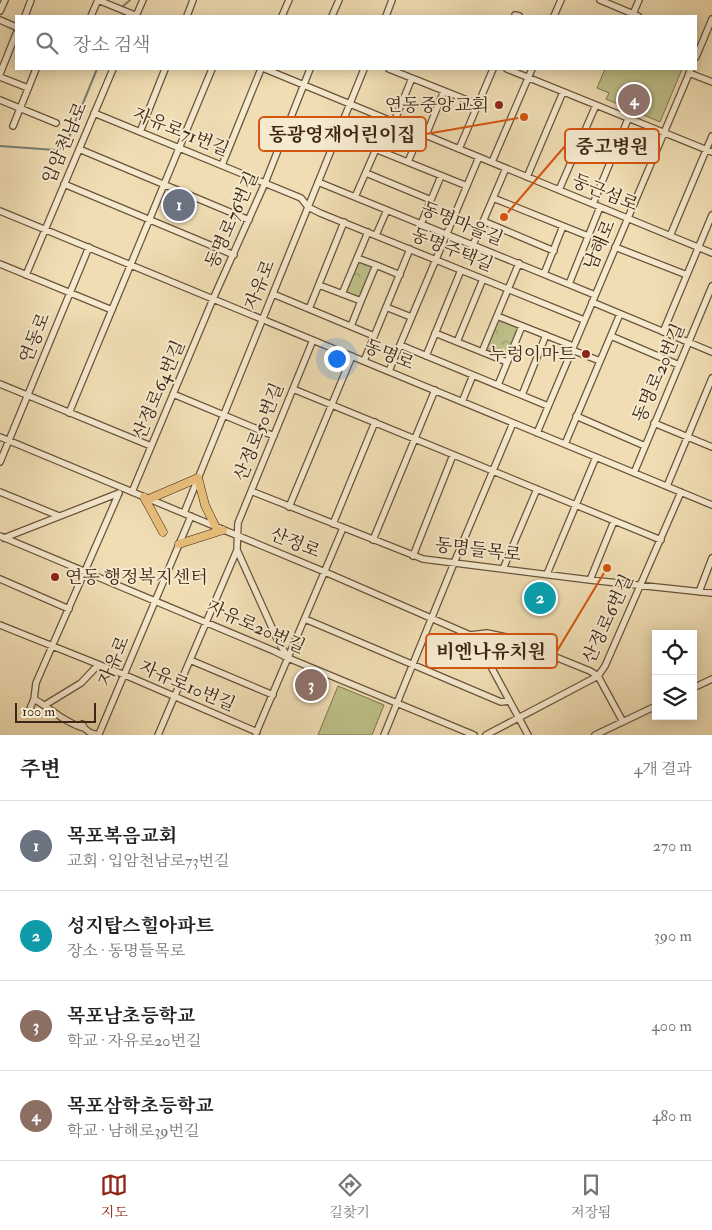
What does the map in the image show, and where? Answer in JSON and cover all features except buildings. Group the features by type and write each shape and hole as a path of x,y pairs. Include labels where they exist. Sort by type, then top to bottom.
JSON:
{"main road":[{"path":"163,532 147,498 198,478 205,505 219,528 179,544"}],"street":[{"path":"0,11 5,0"},
{"path":"25,15 31,0"},
{"path":"91,15 98,0 134,15"},
{"path":"136,15 143,0"},
{"path":"187,15 193,0"},
{"path":"282,15 289,0"},
{"path":"332,15 339,0"},
{"path":"386,15 392,0"},
{"path":"554,15 561,0"},
{"path":"600,0 636,15 639,0"},
{"path":"699,42 712,19"},
{"path":"0,20 15,27"},
{"path":"15,37 0,75 28,88"},
{"path":"13,126 36,70"},
{"name":"입암천남로","path":"26,275 113,70"},
{"path":"140,132 165,70"},
{"path":"69,413 212,70"},
{"path":"222,165 263,70"},
{"name":"둥근섬로","path":"266,70 712,253"},
{"name":"동명로76번길","path":"213,299 265,183 310,70"},
{"name":"자유로","path":"184,514 364,70"},
{"path":"392,70 477,104"},
{"path":"459,149 493,70"},
{"path":"509,70 709,151"},
{"path":"492,162 532,70"},
{"path":"690,71 712,82"},
{"name":"남해로","path":"537,433 690,71"},
{"path":"394,122 412,78"},
{"path":"426,135 444,91"},
{"path":"527,177 563,92"},
{"path":"0,100 56,123"},
{"path":"559,190 596,105"},
{"name":"자유로71번길","path":"94,113 301,198 308,207"},
{"path":"593,204 628,119"},
{"path":"408,162 420,133"},
{"path":"338,134 467,186"},
{"path":"670,236 709,151 712,136"},
{"path":"79,148 249,220"},
{"path":"355,197 376,149"},
{"path":"389,371 479,157"},
{"path":"474,245 506,168"},
{"path":"366,173 431,200"},
{"path":"421,224 441,176"},
{"name":"동명마을길","path":"318,182 595,294"},
{"path":"64,184 234,255"},
{"path":"493,198 588,236"},
{"name":"동명주택길","path":"308,207 584,320"},
{"path":"569,284 600,207"},
{"path":"376,235 386,210"},
{"name":"동명로","path":"0,211 712,505"},
{"path":"663,332 712,215"},
{"path":"309,309 344,222"},
{"path":"483,222 554,250"},
{"path":"544,274 563,226"},
{"path":"342,294 368,232"},
{"name":"연동로","path":"0,462 89,247"},
{"path":"615,247 687,275"},
{"path":"364,361 410,249"},
{"path":"357,258 400,275"},
{"path":"0,264 112,310"},
{"path":"482,352 519,264"},
{"path":"351,326 376,265"},
{"path":"426,356 461,270"},
{"path":"457,342 483,279"},
{"path":"319,285 360,302"},
{"name":"동명로20번길","path":"634,473 712,286"},
{"path":"273,294 374,336"},
{"name":"산정로64번길","path":"132,492 213,299"},
{"path":"592,302 712,352"},
{"path":"386,307 411,317"},
{"path":"565,444 620,314"},
{"path":"497,316 546,335 600,361"},
{"path":"498,385 522,326"},
{"path":"435,333 507,362"},
{"path":"522,395 546,335"},
{"path":"611,336 679,364"},
{"name":"산정로50번길","path":"237,550 238,523 313,340"},
{"path":"400,345 548,406"},
{"path":"289,507 352,356"},
{"path":"462,402 473,375"},
{"path":"667,486 712,378"},
{"path":"0,384 151,446"},
{"path":"293,389 661,540"},
{"path":"373,540 434,390"},
{"path":"173,394 274,436"},
{"path":"576,416 645,446"},
{"path":"332,524 374,422"},
{"path":"384,735 513,423"},
{"path":"654,423 712,447"},
{"name":"산정로","path":"0,438 120,490 132,492 325,572 470,635 482,650 528,735"},
{"path":"413,556 453,454"},
{"path":"547,574 596,457"},
{"path":"503,569 537,489"},
{"path":"1,538 120,490"},
{"path":"29,711 34,699 36,683 70,609 120,490"},
{"name":"동명들목로","path":"251,491 413,556 590,580 712,593"},
{"path":"0,492 59,516"},
{"name":"산정로6번길","path":"486,735 598,676 605,666 661,540 680,492"},
{"name":"자유로","path":"98,734 125,675 191,516"},
{"path":"590,580 614,521"},
{"path":"256,733 343,528"},
{"name":"자유로20번길","path":"1,538 137,592 288,658 474,735"},
{"path":"159,735 237,550"},
{"path":"237,550 278,641 288,658"},
{"path":"699,592 712,558"},
{"path":"0,580 70,609"},
{"path":"304,619 501,702 509,702"},
{"name":"자유로10번길","path":"0,625 125,675 256,733"},
{"path":"470,635 487,633 506,637 588,670 598,676 623,722"},
{"path":"190,660 273,695"},
{"path":"46,705 81,683 98,665"},
{"path":"697,686 712,679"},
{"path":"34,699 77,726 83,726 85,731 95,735 98,734"},
{"path":"595,735 652,708"}],"green space":[{"path":"605,70 682,70 660,122 606,99 609,93 597,88"},
{"path":"359,260 373,266 360,299 346,293"},
{"path":"498,318 520,326 506,360 485,351"},
{"path":"338,686 384,705 372,735 318,735"}],"waterway":[{"path":"122,7 130,0"},
{"path":"0,146 55,150 62,148 67,142 97,70"}],"place":[{"name":"목포삼학초등학교","path":"634,100"},
{"name":"연동중앙교회","path":"499,105"},
{"name":"동광영재어린이집","path":"524,117"},
{"name":"목포복음교회","path":"179,205"},
{"name":"중고병원","path":"504,217"},
{"name":"누렁이마트","path":"586,354"},
{"name":"비엔나유치원","path":"607,568"},
{"name":"연동 행정복지센터","path":"55,577"},
{"name":"성지탑스힐아파트","path":"540,598"},
{"name":"목포남초등학교","path":"311,685"}]}
